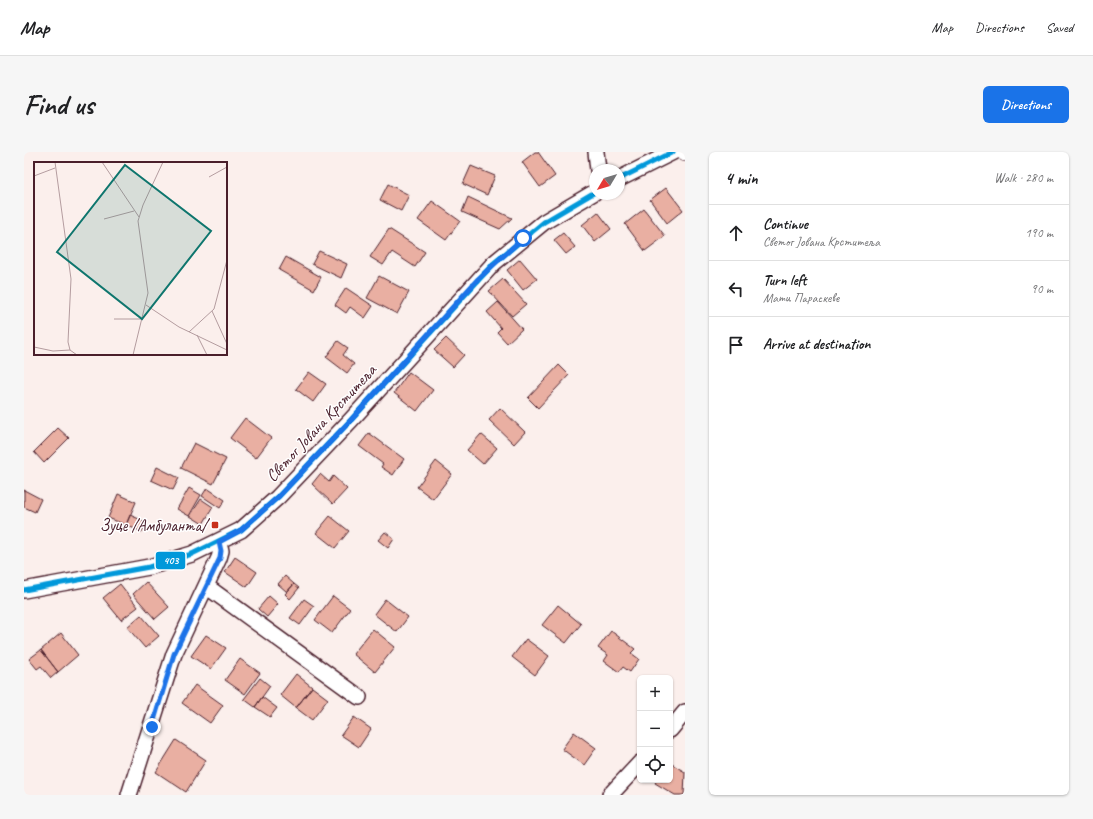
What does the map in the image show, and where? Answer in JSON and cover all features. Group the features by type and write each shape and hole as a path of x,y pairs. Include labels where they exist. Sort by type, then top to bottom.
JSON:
{"street":[{"path":"596,152 597,164"},
{"path":"625,176 673,152"},
{"name":"Светог Јована Крститеља","path":"24,590 149,567 192,554 241,530 278,497 351,420 494,263 544,222 589,196"},
{"path":"129,795 174,654 220,558 221,551 219,542"},
{"path":"206,586 359,697"},
{"path":"673,726 685,712"},
{"path":"610,795 637,766"}],"building":[{"path":"535,152 538,152 555,176 540,187 522,162"},
{"path":"471,166 495,176 487,195 463,184"},
{"path":"388,184 409,195 401,211 380,200"},
{"path":"666,188 683,210 667,223 650,200"},
{"path":"468,197 512,218 500,229 462,212"},
{"path":"432,201 460,221 446,240 418,220"},
{"path":"644,209 665,236 645,251 625,224"},
{"path":"598,212 611,229 595,242 582,225"},
{"path":"389,229 425,252 415,267 392,252 383,265 370,257"},
{"path":"563,233 575,247 566,254 554,240"},
{"path":"319,251 347,264 341,278 312,264"},
{"path":"286,257 321,277 314,290 279,270"},
{"path":"520,259 537,279 523,290 507,270"},
{"path":"379,276 409,292 397,314 367,298"},
{"path":"503,279 526,304 512,316 489,291"},
{"path":"346,288 373,306 365,318 350,307 346,313 335,305"},
{"path":"498,302 522,329 507,343 497,332 501,328 487,312"},
{"path":"446,338 464,355 453,367 434,350"},
{"path":"338,341 348,348 343,355 354,364 347,373 326,357"},
{"path":"559,365 569,375 538,408 528,398"},
{"path":"309,372 326,384 313,402 296,389"},
{"path":"409,372 433,390 417,411 394,393"},
{"path":"500,408 525,432 514,444 489,420"},
{"path":"245,418 271,438 256,458 230,438"},
{"path":"58,428 69,438 44,463 34,452"},
{"path":"369,433 404,459 393,475 381,467 383,464 359,446"},
{"path":"481,434 497,448 483,464 467,450"},
{"path":"194,443 226,459 213,484 181,468"},
{"path":"436,461 452,474 433,499 417,487"},
{"path":"157,467 179,478 173,490 151,480"},
{"path":"320,474 329,482 333,476 347,489 333,504 312,484"},
{"path":"189,488 201,495 189,516 177,509"},
{"path":"207,488 225,500 220,508 202,496"},
{"path":"24,490 41,499 35,512 24,507"},
{"path":"118,494 136,502 126,525 108,518"},
{"path":"201,499 213,507 203,524 190,516"},
{"path":"130,515 146,522 142,532 126,525"},
{"path":"330,516 349,531 335,548 316,533"},
{"path":"385,532 394,539 388,548 378,540"},
{"path":"235,557 257,572 247,587 225,572"},
{"path":"285,576 294,584 287,592 278,584"},
{"path":"146,582 169,607 155,619 133,594"},
{"path":"120,584 138,607 121,620 103,598"},
{"path":"294,584 299,588 290,599 285,594"},
{"path":"269,596 278,604 267,617 258,609"},
{"path":"333,596 350,609 332,633 315,620"},
{"path":"304,599 314,606 300,625 290,618"},
{"path":"385,599 408,617 397,632 374,614"},
{"path":"558,605 581,624 566,643 542,625"},
{"path":"141,615 159,636 145,648 127,627"},
{"path":"373,629 395,647 375,672 353,654"},
{"path":"611,631 635,649 631,653 639,659 630,672 623,667 619,672 604,661 608,655 598,648"},
{"path":"61,633 78,655 58,672 41,650"},
{"path":"206,635 226,648 211,669 191,656"},
{"path":"526,639 549,656 535,675 512,657"},
{"path":"41,650 58,672 51,678 41,666 37,669 29,659"},
{"path":"240,659 260,673 245,694 225,680"},
{"path":"296,674 312,687 296,708 280,695"},
{"path":"260,678 270,686 255,707 244,699"},
{"path":"195,685 223,705 210,723 182,703"},
{"path":"312,687 328,699 312,720 296,708"},
{"path":"262,697 277,708 270,717 255,707"},
{"path":"354,717 371,729 359,747 341,735"},
{"path":"574,732 596,748 584,765 562,749"},
{"path":"176,740 206,760 186,792 156,772"},
{"path":"673,765 685,772 684,795 675,795 655,783 673,783"}],"transit line":[{"name":"403","path":"625,176 673,152"},
{"name":"403","path":"24,590 149,567 192,554 241,530 278,497 351,420 494,263 544,222 589,196"}],"place":[{"name":"Зуце /Амбуланта/","path":"215,525"}],"route":[{"path":"152,727 174,654 220,558 221,551 219,542 241,530 278,497 351,420 478,279 523,238"}]}
